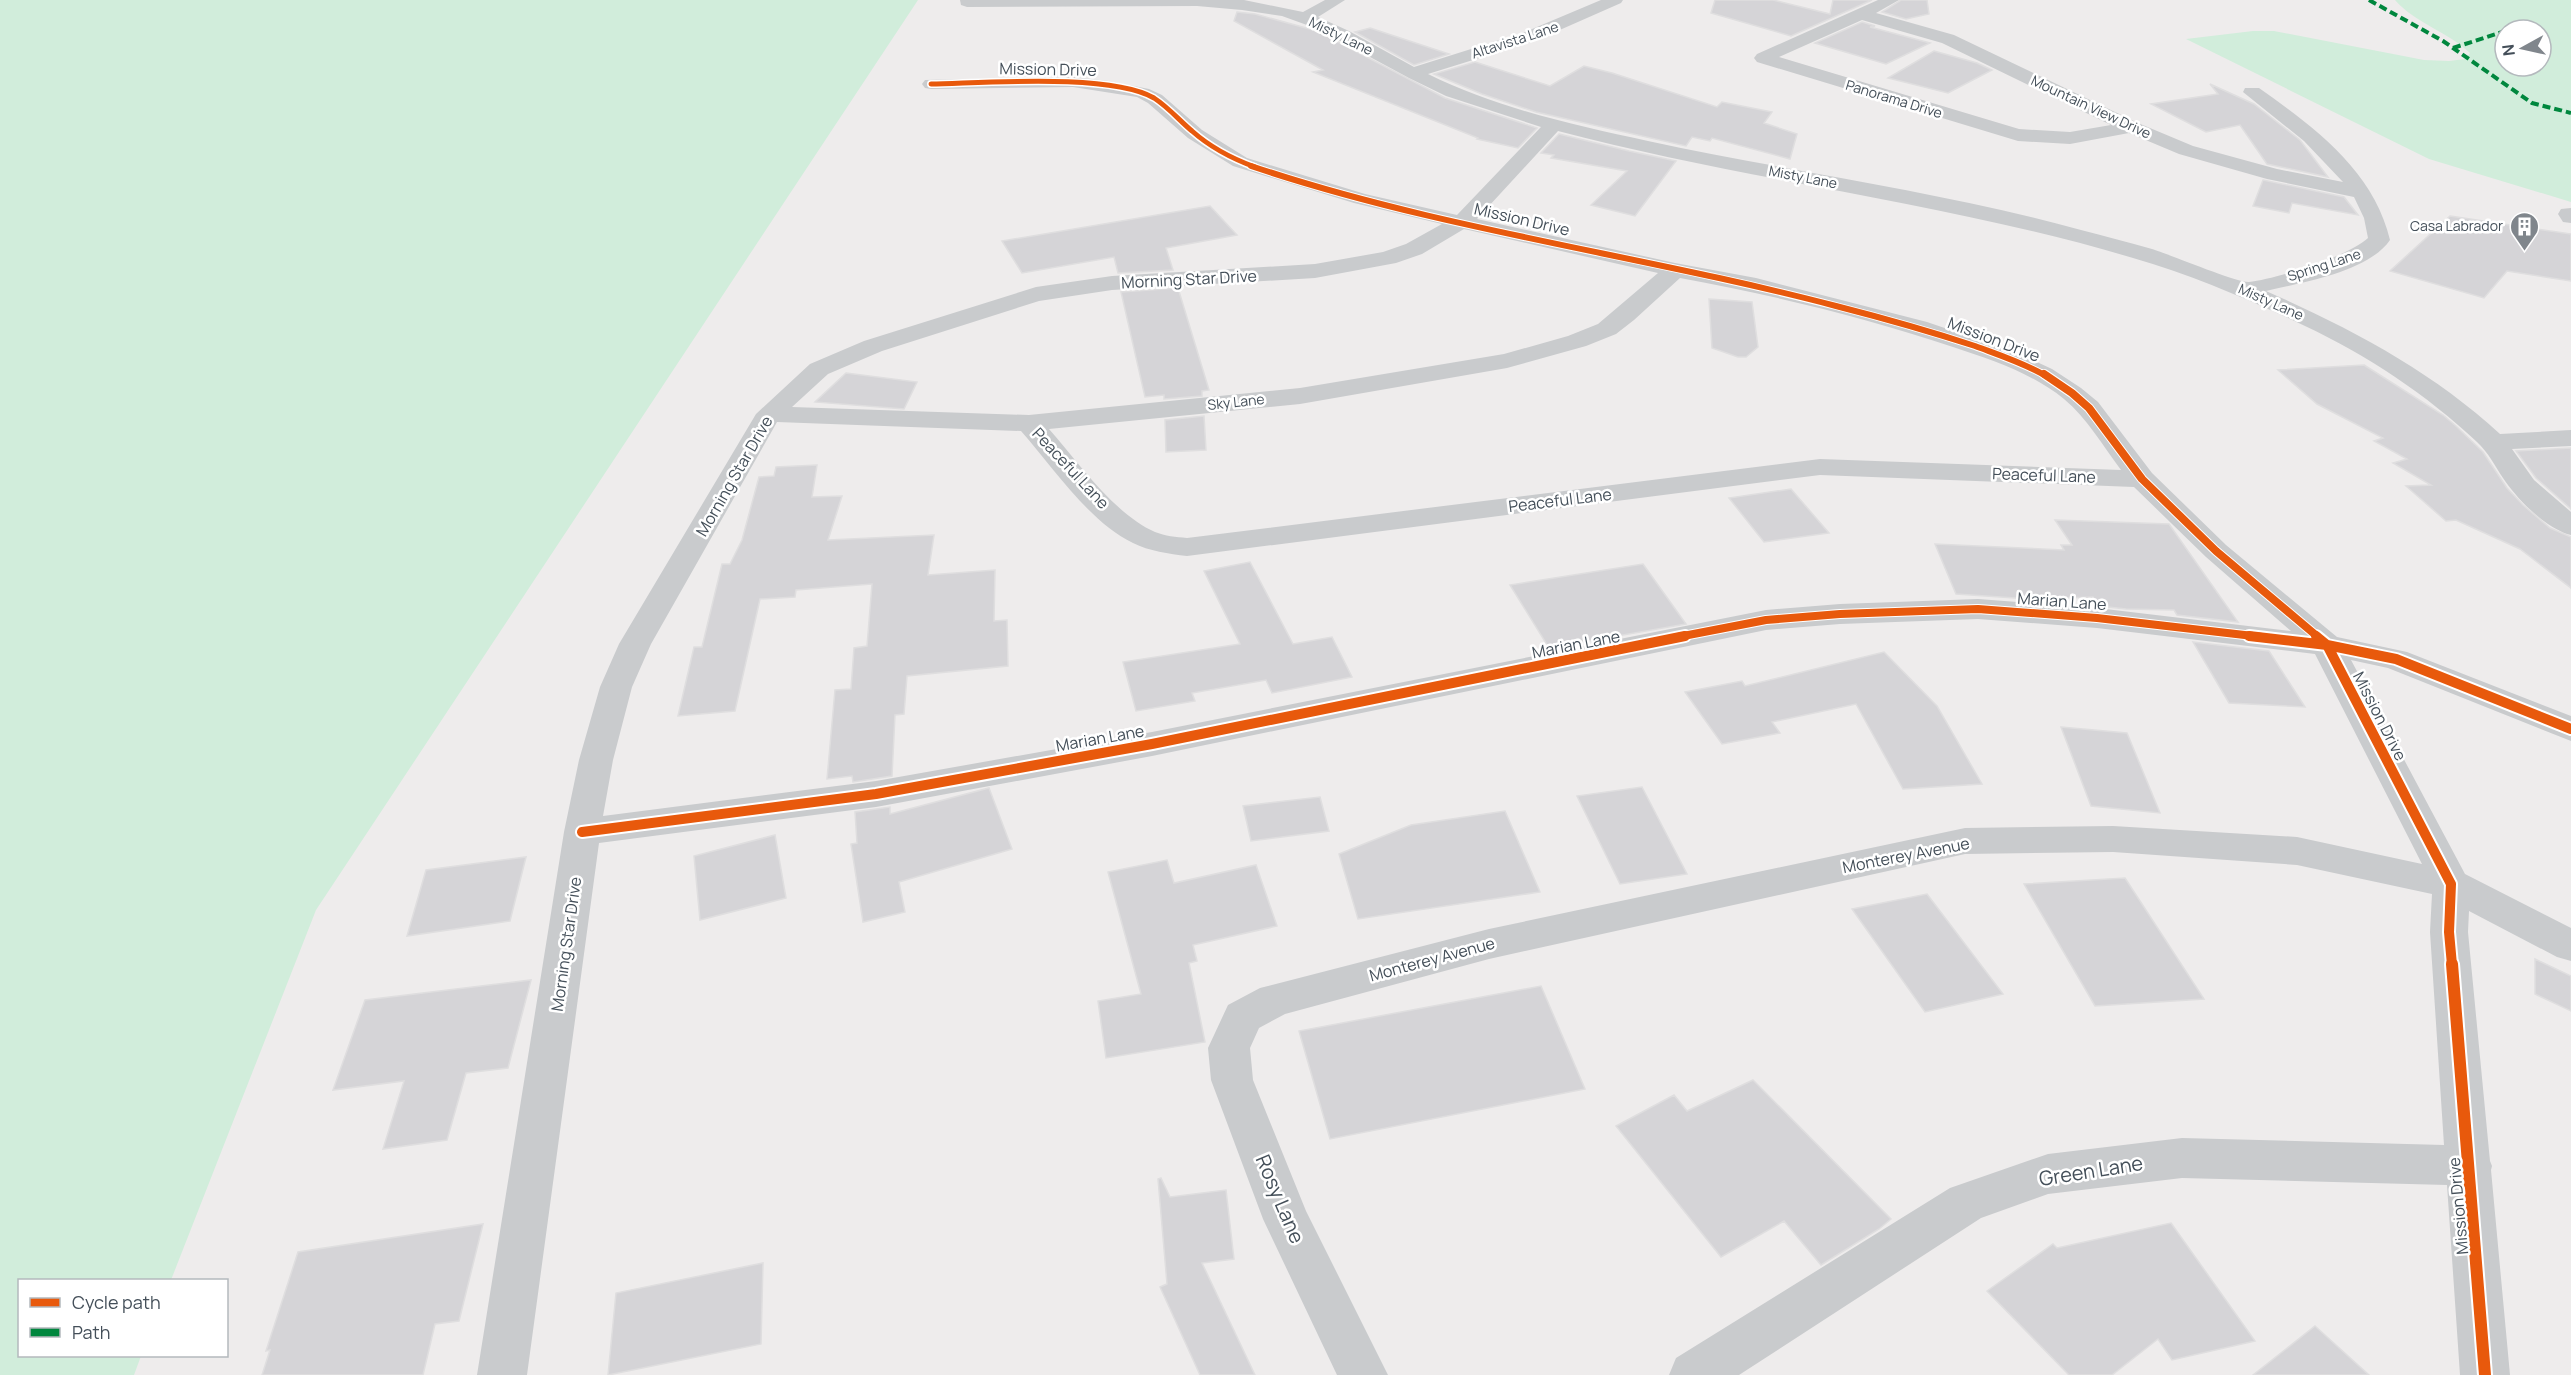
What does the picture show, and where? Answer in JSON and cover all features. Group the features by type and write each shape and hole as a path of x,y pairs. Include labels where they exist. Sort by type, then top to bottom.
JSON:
{"street":[{"path":"1304,18 1337,0"},
{"name":"Altavista Lane","path":"1412,73 1531,36 1616,0"},
{"path":"1861,14 1891,0"},
{"name":"Misty Lane","path":"967,2 1201,3 1262,9 1304,18 1451,92 1554,124 1605,137 2055,227 2176,264 2245,290 2316,322 2397,368 2453,406 2494,442 2519,479 2571,526"},
{"name":"Mountain View Drive","path":"1861,14 1948,39 2131,127 2186,150 2274,175 2360,192"},
{"name":"Panorama Drive","path":"1861,14 1763,58 2018,135 2070,138 2131,127"},
{"name":"Mission Drive","path":"931,84 1073,82 1142,93 1155,99 1195,134 1240,162 1293,180 1350,196 1675,270 1756,285 1918,327 2006,357 2043,374 2072,393 2089,408 2142,478 2216,551 2326,645 2451,884 2449,932 2485,1375"},
{"name":"Spring Lane","path":"2245,290 2345,262 2374,247 2379,240 2374,214 2335,160 2300,126 2252,92"},
{"name":"Morning Star Drive","path":"502,1375 582,832 596,760 616,687 636,644 769,414 819,369 846,356 929,326 1036,294 1071,287 1112,283 1260,276 1353,265 1388,258 1414,249 1463,221 1554,124"},
{"name":"Sky Lane","path":"769,414 1029,423 1300,396 1540,353 1607,329 1626,315 1675,270"},
{"name":"Peaceful Lane","path":"1029,423 1100,501 1135,533 1160,543 1187,547 1820,467 2142,478"},
{"path":"2494,442 2571,438"},
{"name":"Marian Lane","path":"582,832 876,794 1164,741 1767,620 1840,614 1978,609 2097,618 2326,645 2396,659 2571,729"},
{"name":"Monterey Avenue","path":"1243,1017 1274,1000 1489,944 1965,841 2113,839 2297,851 2451,884 2571,946"},
{"name":"Rosy Lane","path":"1243,1017 1229,1048 1232,1080 1286,1220 1363,1375"},
{"name":"Green Lane","path":"1694,1375 1966,1203 2048,1174 2182,1158 2469,1166"}],"green space":[{"path":"0,0 918,0 316,910 171,1279 18,1279 18,1357 141,1357 134,1375 0,1375"},
{"path":"2395,0 2571,0 2571,202 2429,159 2186,39 2253,31 2274,31 2424,60 2465,59 2470,53 2452,39 2412,15"}],"building":[{"path":"1715,0 1773,0 1830,14 1833,0 1872,0 1791,36 1711,13"},
{"path":"1901,0 1927,0 1929,14 1906,19 1882,12"},
{"path":"1237,12 1255,14 1317,31 1445,98 1537,128 1518,148 1477,139 1313,72 1323,70 1234,21"},
{"path":"1862,22 1875,26 1870,27 1930,43 1886,64 1815,43"},
{"path":"1370,28 1449,54 1414,65 1355,32"},
{"path":"1934,51 1977,63 1992,70 1948,93 1888,78"},
{"path":"1475,62 1550,86 1584,66 1717,107 1722,102 1772,112 1764,123 1797,134 1790,159 1712,138 1710,141 1692,137 1686,146 1536,112 1482,94 1434,74"},
{"path":"2210,84 2254,104 2300,140 2328,177 2267,164 2240,125 2206,132 2151,104 2218,94"},
{"path":"1559,134 1676,161 1635,216 1591,205 1627,171 1551,158 1554,155 1541,153"},
{"path":"2263,180 2344,197 2358,215 2292,203 2289,213 2253,206"},
{"path":"1210,206 1237,235 1166,248 1173,270 1118,273 1114,257 1022,273 1002,241"},
{"path":"2450,216 2571,234 2571,281 2507,271 2484,298 2390,271"},
{"path":"1178,288 1209,390 1202,391 1202,396 1164,399 1164,395 1145,397 1121,292"},
{"path":"1709,299 1752,302 1758,347 1746,357 1738,357 1712,348"},
{"path":"2364,365 2443,415 2483,452 2507,488 2523,505 2550,528 2571,537 2571,588 2520,549 2456,520 2446,521 2406,486 2431,485 2393,463 2407,459 2374,441 2383,438 2317,404 2278,370"},
{"path":"846,373 917,382 904,409 815,402"},
{"path":"1204,416 1206,450 1166,452 1165,420"},
{"path":"2571,448 2571,509 2536,478 2516,451"},
{"path":"817,465 812,497 842,496 828,540 934,535 928,575 995,570 994,621 1007,620 1008,666 907,676 904,714 895,715 892,776 853,782 852,776 827,779 835,690 851,689 854,648 867,646 872,584 796,590 795,597 760,599 735,711 678,716 694,647 702,647 722,564 730,564 742,540 759,477 774,476 776,467"},
{"path":"1791,489 1829,533 1764,542 1729,498"},
{"path":"2055,520 2169,524 2238,622 2177,615 2174,610 2099,606 2093,597 2030,599 1956,594 1935,544 2064,550 2061,545 2072,545"},
{"path":"1250,562 1293,644 1332,637 1352,677 1272,693 1266,680 1192,693 1195,701 1136,711 1123,662 1240,644 1204,571"},
{"path":"1643,564 1686,624 1549,648 1510,585"},
{"path":"2193,642 2269,651 2305,707 2229,703"},
{"path":"1884,652 1937,706 1982,784 1903,789 1856,704 1772,722 1780,733 1722,744 1685,692 1742,681 1745,686"},
{"path":"2061,727 2127,733 2160,813 2091,806"},
{"path":"1642,787 1687,874 1620,884 1577,796"},
{"path":"989,788 1012,849 899,882 905,912 863,922 851,844 857,843 855,812 890,807 890,814"},
{"path":"1320,797 1329,831 1251,841 1243,806"},
{"path":"1505,811 1540,892 1358,919 1339,854 1411,825"},
{"path":"775,835 786,898 700,920 694,856"},
{"path":"526,857 510,921 407,936 426,870"},
{"path":"1167,860 1174,883 1256,865 1277,926 1193,945 1197,961 1189,963 1205,1042 1106,1058 1098,1001 1141,994 1108,872"},
{"path":"2125,878 2204,999 2095,1006 2024,884"},
{"path":"1927,894 2003,994 1925,1012 1852,909"},
{"path":"2535,959 2571,976 2571,1011 2535,994"},
{"path":"531,980 508,1068 466,1073 447,1140 383,1149 404,1081 333,1090 365,1000"},
{"path":"1541,986 1585,1089 1330,1139 1299,1031"},
{"path":"1753,1080 1891,1219 1821,1265 1784,1221 1721,1257 1616,1126 1674,1095 1687,1111"},
{"path":"1161,1178 1170,1197 1226,1190 1234,1259 1202,1263 1255,1375 1200,1375 1160,1287 1167,1284 1158,1179"},
{"path":"2171,1223 2255,1341 2172,1360 2158,1339 2112,1375 2069,1375 1987,1291 2053,1244 2057,1248"},
{"path":"483,1224 459,1321 435,1324 423,1375 262,1375 270,1350 266,1351 298,1252"},
{"path":"763,1263 761,1344 608,1375 616,1293"},
{"path":"2315,1326 2369,1375 2253,1375"}],"marked path":[{"path":"2369,0 2443,41 2532,103 2571,113"},
{"path":"2453,48 2493,35"}],"cycle path":[{"path":"931,84 1073,82 1142,93 1155,99 1195,134 1215,148 1240,162 1293,180 1361,199 1521,236 1675,270 1756,285 1918,327 2006,357 2043,374 2072,393 2089,408 2142,479 2216,551 2327,645 2451,884 2449,932 2485,1375"},
{"path":"582,832 876,794 1152,744 1766,620 1840,614 1978,609 2097,618 2327,645 2396,659 2571,729"}],"place":[{"name":"Casa Labrador","path":"2524,252"}]}
